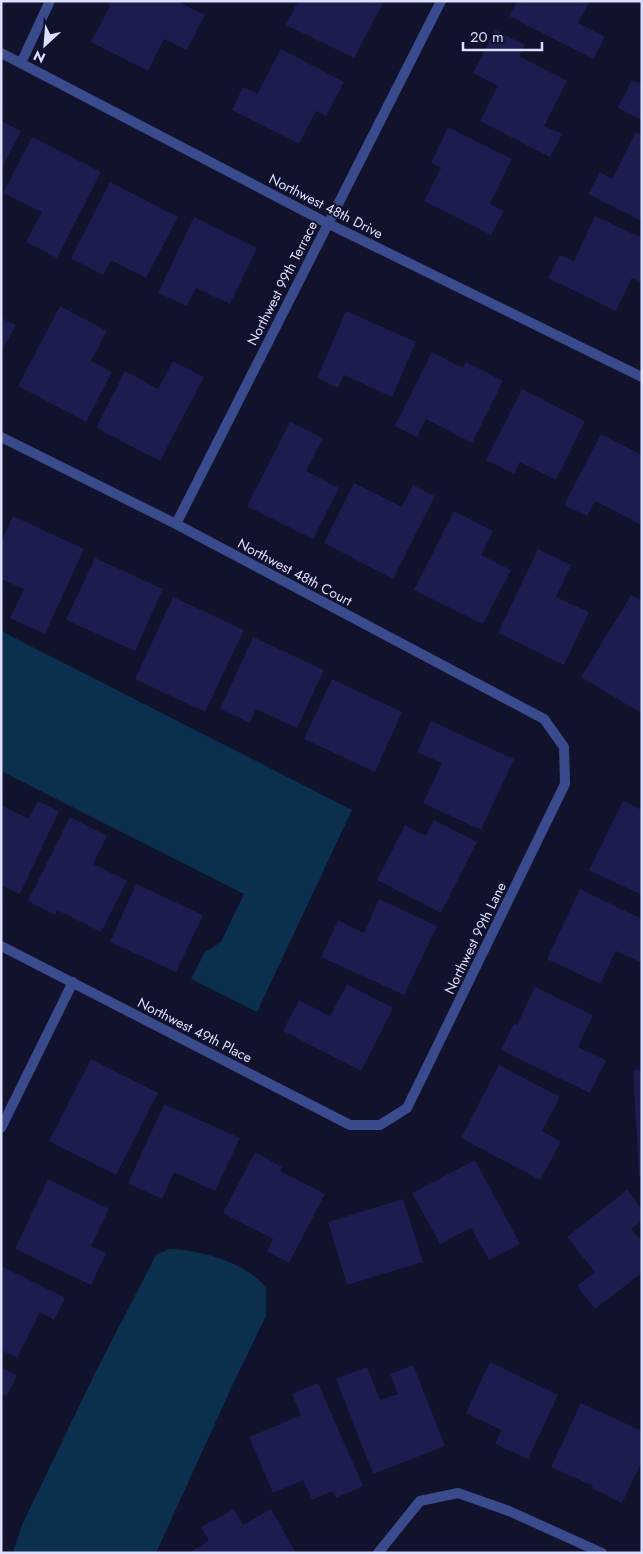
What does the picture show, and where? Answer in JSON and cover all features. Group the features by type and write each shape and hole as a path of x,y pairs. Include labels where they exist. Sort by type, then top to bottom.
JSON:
{"street":[{"path":"21,63 50,1"},
{"name":"Northwest 99th Terrace","path":"176,524 440,1"},
{"name":"Northwest 48th Drive","path":"1,53 327,223 642,377"},
{"name":"Northwest 48th Court","path":"1,437 176,524 544,719 564,747"},
{"name":"Northwest 99th Lane","path":"380,1125 407,1108 565,784 564,747"},
{"name":"Northwest 49th Place","path":"1,946 350,1125 380,1125"},
{"path":"1,1128 73,982"},
{"path":"378,1553 420,1501 458,1493 509,1510 602,1553"}],"water":[{"path":"1,631 352,810 257,1012 191,979 205,952 221,942 244,894 1,771"},
{"path":"169,1249 208,1255 235,1264 247,1271 266,1288 266,1316 156,1553 13,1553 22,1525 95,1373 156,1255"}],"building":[{"path":"110,1 177,1 205,15 187,50 164,39 148,71 91,42 110,6 108,5"},
{"path":"298,1 384,1 354,58 286,25"},
{"path":"517,1 590,1 578,23 605,37 593,59 509,16"},
{"path":"495,30 525,45 519,56 567,81 544,126 562,134 550,157 480,121 498,86 473,73"},
{"path":"281,49 344,82 326,116 316,111 299,144 232,110 243,87 257,94"},
{"path":"632,80 642,84 642,120 618,108"},
{"path":"1,121 21,131 1,170"},
{"path":"448,127 512,159 490,204 504,211 491,235 424,201 441,168 431,163"},
{"path":"636,132 642,135 642,221 588,194 600,172 612,179"},
{"path":"32,137 101,172 57,258 26,242 42,212 3,193"},
{"path":"110,182 178,217 146,278 111,260 103,275 71,258"},
{"path":"595,216 642,238 642,280 641,282 632,278 616,311 548,278 560,255 574,261"},
{"path":"194,217 257,248 230,304 196,288 187,306 158,293"},
{"path":"60,306 107,331 91,361 112,372 86,422 18,386"},
{"path":"346,311 416,342 392,397 344,375 338,388 317,378"},
{"path":"1,318 16,325 1,353"},
{"path":"432,352 463,368 466,362 503,381 472,443 426,419 417,437 395,426"},
{"path":"173,361 204,377 160,461 96,428 125,371 158,389"},
{"path":"522,389 585,421 556,480 520,462 514,474 486,460"},
{"path":"290,422 323,438 306,471 339,488 313,539 247,506"},
{"path":"601,434 642,455 642,521 640,524 595,501 587,516 564,505"},
{"path":"354,483 402,507 413,485 435,496 393,579 324,543"},
{"path":"454,511 493,531 481,555 511,570 483,624 414,590"},
{"path":"13,516 84,549 45,634 10,618 24,589 1,579 1,543"},
{"path":"538,549 571,565 556,597 589,612 564,665 498,633"},
{"path":"95,558 163,589 135,651 66,620"},
{"path":"631,595 642,601 641,713 581,677"},
{"path":"173,597 244,630 205,712 135,679"},
{"path":"253,637 324,670 297,728 256,709 250,723 220,709"},
{"path":"332,679 402,712 375,772 304,739"},
{"path":"431,721 514,759 481,830 423,803 442,763 417,752"},
{"path":"38,801 59,811 20,894 1,885 1,805 29,819"},
{"path":"623,801 642,810 642,895 589,870"},
{"path":"70,817 107,836 93,864 127,881 101,932 57,910 55,915 28,901"},
{"path":"434,820 477,842 441,913 377,880 405,825 426,836"},
{"path":"136,884 203,915 176,972 110,942"},
{"path":"580,889 642,919 642,963 616,951 600,984 547,959"},
{"path":"379,899 437,926 404,995 321,957 338,920 364,933"},
{"path":"347,984 393,1008 361,1071 283,1031 299,1000 330,1016"},
{"path":"535,987 593,1015 578,1047 606,1060 590,1093 501,1050 514,1024 517,1025"},
{"path":"91,1059 158,1093 116,1175 49,1141"},
{"path":"499,1065 560,1097 542,1131 561,1142 540,1180 461,1138"},
{"path":"642,1069 642,1176 639,1176 633,1070"},
{"path":"164,1104 240,1138 215,1191 174,1172 162,1199 128,1183"},
{"path":"255,1152 282,1167 280,1171 325,1194 289,1263 267,1251 273,1239 223,1213"},
{"path":"475,1160 520,1244 489,1260 471,1228 440,1244 412,1193"},
{"path":"48,1179 109,1209 91,1246 106,1253 91,1285 15,1249"},
{"path":"627,1190 642,1209 642,1221 631,1229 642,1242 642,1273 595,1309 577,1286 595,1272 567,1237"},
{"path":"403,1199 423,1262 347,1285 328,1222"},
{"path":"1,1266 65,1298 54,1320 40,1312 17,1358 1,1350"},
{"path":"490,1362 558,1395 528,1459 495,1444 501,1430 466,1413"},
{"path":"413,1365 445,1446 373,1474 336,1379 367,1367 380,1400 398,1394 390,1374"},
{"path":"1,1367 17,1375 7,1396 1,1394"},
{"path":"318,1383 363,1486 336,1498 332,1491 312,1500 303,1480 273,1493 249,1437 301,1415 292,1394"},
{"path":"581,1403 642,1431 642,1461 622,1503 592,1488 593,1486 551,1467"},
{"path":"234,1509 243,1525 271,1509 296,1553 188,1553 209,1541 201,1527"}]}
